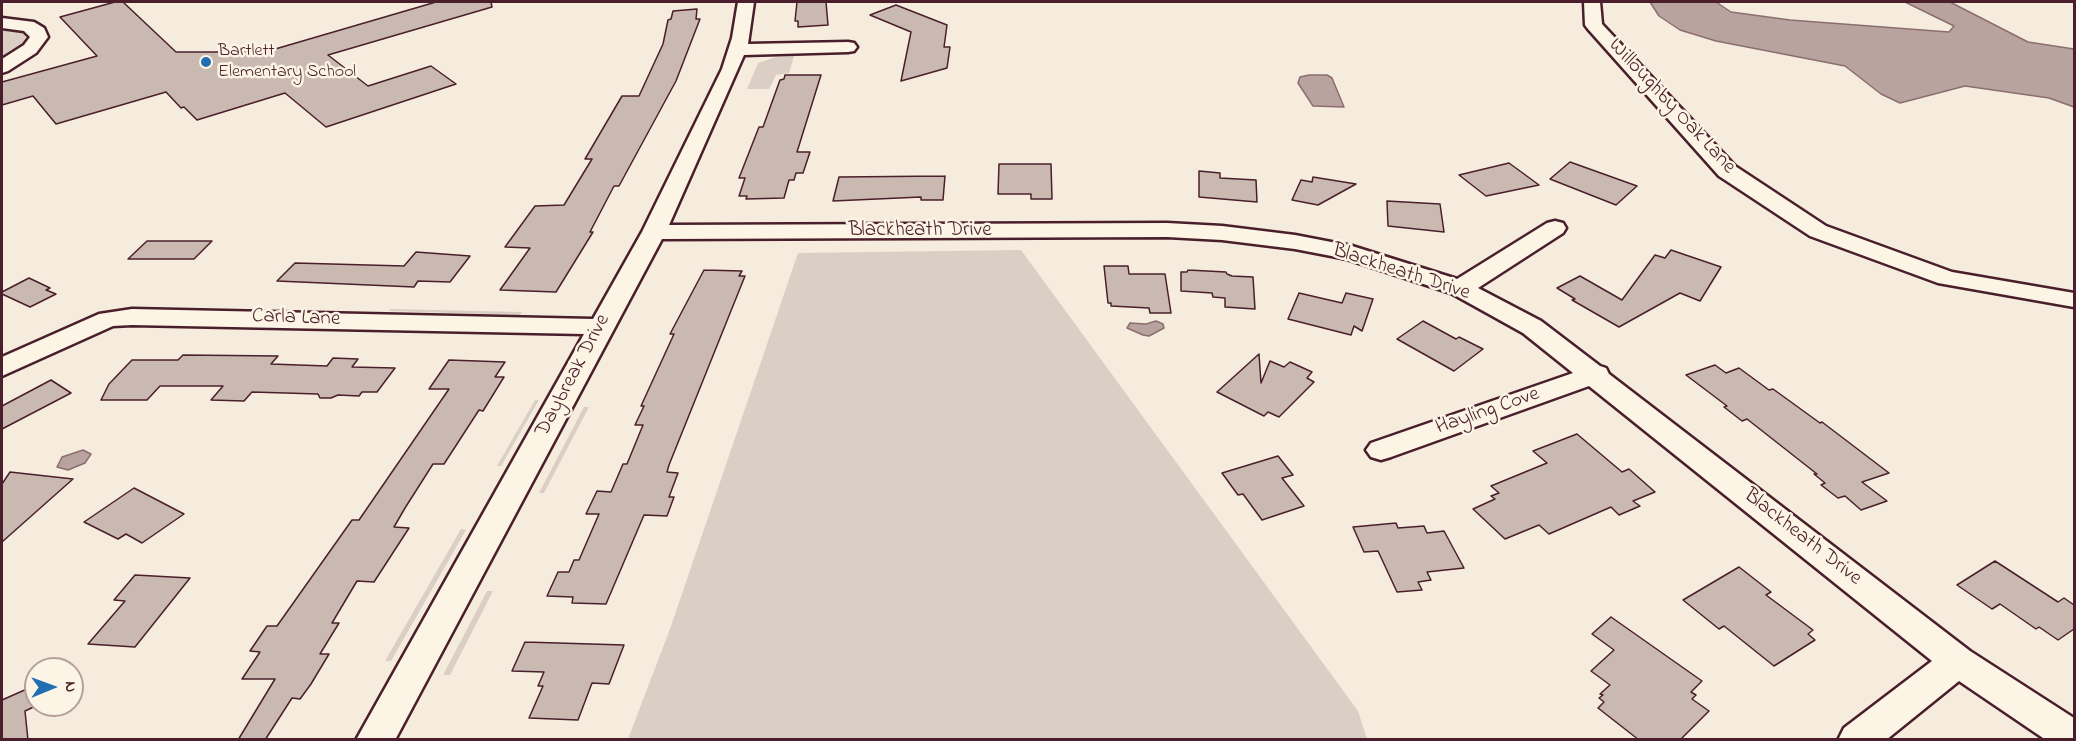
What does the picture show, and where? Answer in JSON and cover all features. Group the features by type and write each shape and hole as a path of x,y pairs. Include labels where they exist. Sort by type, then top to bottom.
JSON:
{"street":[{"name":"Daybreak Drive","path":"375,740 654,232 718,101 737,50 746,2"},
{"name":"Willoughby Oak Lane","path":"1592,2 1594,25 1727,171 1818,231 1947,278 2074,300"},
{"path":"2,22 28,26 38,32 39,37 30,49 2,68"},
{"path":"737,50 848,47"},
{"path":"1460,288 1555,228"},
{"name":"Blackheath Drive","path":"654,232 1180,231 1222,233 1295,242 1352,253 1460,288 1533,327 1596,374 1958,662 2074,738"},
{"name":"Carla Lane","path":"2,367 46,345 108,319 132,317 207,316 601,327"},
{"name":"Hayling Cove","path":"1381,450 1596,374"},
{"path":"1857,740 1958,662"}],"shaded area":[{"path":"1650,2 1716,2 1731,12 1790,20 1949,32 1954,26 1905,2 1950,2 2028,42 2074,49 2074,107 2049,98 1965,86 1900,103 1881,94 1845,66 1716,41 1680,30 1659,16"},
{"path":"2,27 24,33 27,42 2,62"},
{"path":"794,56 789,73 776,75 769,89 747,89 758,63 776,57"},
{"path":"1327,75 1332,78 1344,107 1313,106 1298,83 1300,77"},
{"path":"1021,250 1358,711 1367,739 628,739 670,629 798,253"},
{"path":"391,309 522,312 520,315 389,311"},
{"path":"1156,321 1163,324 1164,328 1149,336 1127,328 1130,323 1146,324"},
{"path":"535,400 539,400 501,466 497,466"},
{"path":"584,407 589,407 544,493 539,493"},
{"path":"83,450 91,454 85,463 68,470 57,467 62,457"},
{"path":"461,529 466,530 391,661 385,661"},
{"path":"487,591 493,591 450,675 443,675"}],"building":[{"name":"Bartlett Elementary School","path":"115,2 123,2 176,52 265,52 436,2 491,2 492,7 328,55 368,86 431,66 456,84 326,127 285,93 197,120 184,107 181,108 166,92 56,124 33,96 2,105 2,82 97,56 60,17"},
{"path":"797,2 826,2 828,25 798,27 798,21 795,21"},
{"path":"896,5 947,25 944,47 950,47 947,68 901,81 911,32 870,15"},
{"path":"697,9 696,19 700,19 676,81 619,186 614,186 590,232 593,232 556,292 500,290 530,248 505,247 535,206 564,205 592,159 585,159 622,96 639,96 663,44 668,20 671,19 673,11"},
{"path":"785,75 821,75 797,152 810,152 803,173 796,173 794,180 789,180 784,198 746,199 747,196 739,196 745,178 739,178 759,127 763,127 780,80 784,79"},
{"path":"1570,162 1637,186 1616,205 1550,179"},
{"path":"1509,163 1539,185 1486,196 1459,175"},
{"path":"999,164 1051,164 1052,199 1031,199 1031,194 998,194"},
{"path":"1199,171 1220,173 1220,178 1256,180 1257,202 1199,197"},
{"path":"945,176 943,200 921,200 921,197 833,201 839,177"},
{"path":"1313,177 1356,184 1318,205 1292,200 1301,180 1312,182"},
{"path":"1387,201 1440,204 1444,232 1388,226"},
{"path":"147,241 212,241 194,259 128,259"},
{"path":"1671,250 1721,267 1700,301 1680,293 1619,327 1572,300 1575,299 1557,288 1580,276 1622,300 1655,255 1665,258"},
{"path":"416,252 470,256 450,282 418,281 414,287 277,281 295,263 404,266"},
{"path":"1104,266 1128,266 1129,274 1165,274 1171,313 1150,313 1149,308 1111,306 1111,303 1108,303"},
{"path":"704,270 742,271 739,276 745,276 669,465 667,472 678,473 669,497 674,497 667,516 644,515 606,604 572,603 573,597 547,596 558,572 569,572 574,560 579,560 599,514 586,514 597,491 611,492 623,464 627,464 643,425 635,425 644,406 641,406 674,334 670,334"},
{"path":"1188,270 1226,272 1232,276 1253,277 1255,309 1225,307 1225,298 1213,297 1212,293 1181,291 1181,272"},
{"path":"29,278 50,288 46,290 56,294 30,307 2,294 2,292"},
{"path":"1299,293 1342,303 1346,293 1373,299 1362,331 1354,326 1351,335 1288,319"},
{"path":"1423,321 1456,339 1459,337 1483,349 1454,371 1397,339"},
{"path":"1259,354 1261,383 1270,361 1284,367 1290,362 1312,372 1307,378 1314,382 1279,417 1268,412 1264,416 1217,392"},
{"path":"183,355 278,356 271,364 327,366 333,358 358,359 352,367 395,368 377,392 362,392 359,396 338,395 331,398 320,398 318,394 252,392 244,401 211,400 223,386 160,386 147,400 101,400 109,384 132,360 178,360"},
{"path":"449,360 505,362 495,377 504,377 483,411 479,410 444,464 433,464 405,508 394,527 409,528 374,582 357,581 332,623 339,623 320,654 329,654 311,684 300,699 292,698 265,740 238,740 275,679 242,679 260,652 250,651 267,626 277,626 352,520 359,520 449,389 429,389"},
{"path":"1715,365 1726,373 1739,368 1769,390 1773,389 1820,423 1822,422 1889,473 1862,482 1887,501 1861,510 1845,496 1838,498 1821,485 1825,483 1814,474 1817,474 1747,419 1742,421 1724,407 1727,406 1686,375"},
{"path":"51,380 71,393 2,429 2,406"},
{"path":"1577,434 1622,472 1629,469 1655,492 1633,501 1640,506 1619,515 1611,507 1549,534 1539,525 1505,539 1473,509 1495,499 1491,496 1499,493 1491,486 1547,463 1533,451"},
{"path":"1278,456 1293,475 1282,478 1304,506 1262,520 1243,494 1238,495 1222,473"},
{"path":"10,472 73,479 2,542 2,484"},
{"path":"134,488 184,514 142,543 126,534 118,539 84,522"},
{"path":"1396,523 1398,528 1424,526 1427,533 1444,531 1464,568 1427,572 1431,580 1418,582 1422,590 1397,592 1378,551 1364,552 1353,527"},
{"path":"1995,561 2058,602 2064,598 2074,605 2074,629 2058,640 2039,627 2036,629 2000,604 1992,609 1957,585"},
{"path":"1739,567 1771,592 1766,595 1813,630 1808,634 1815,640 1774,666 1724,626 1719,629 1683,600"},
{"path":"135,575 190,578 135,647 88,644 125,601 114,600"},
{"path":"1611,617 1702,681 1691,692 1696,695 1692,699 1709,711 1680,740 1639,740 1598,708 1604,702 1599,698 1603,695 1600,694 1610,685 1591,671 1614,650 1592,634"},
{"path":"525,642 624,645 609,684 592,683 578,720 529,718 543,686 538,686 544,672 512,671"},
{"path":"24,690 24,717 28,740 2,740 2,700"}],"place":[{"name":"Bartlett Elementary School","path":"206,62"}]}
